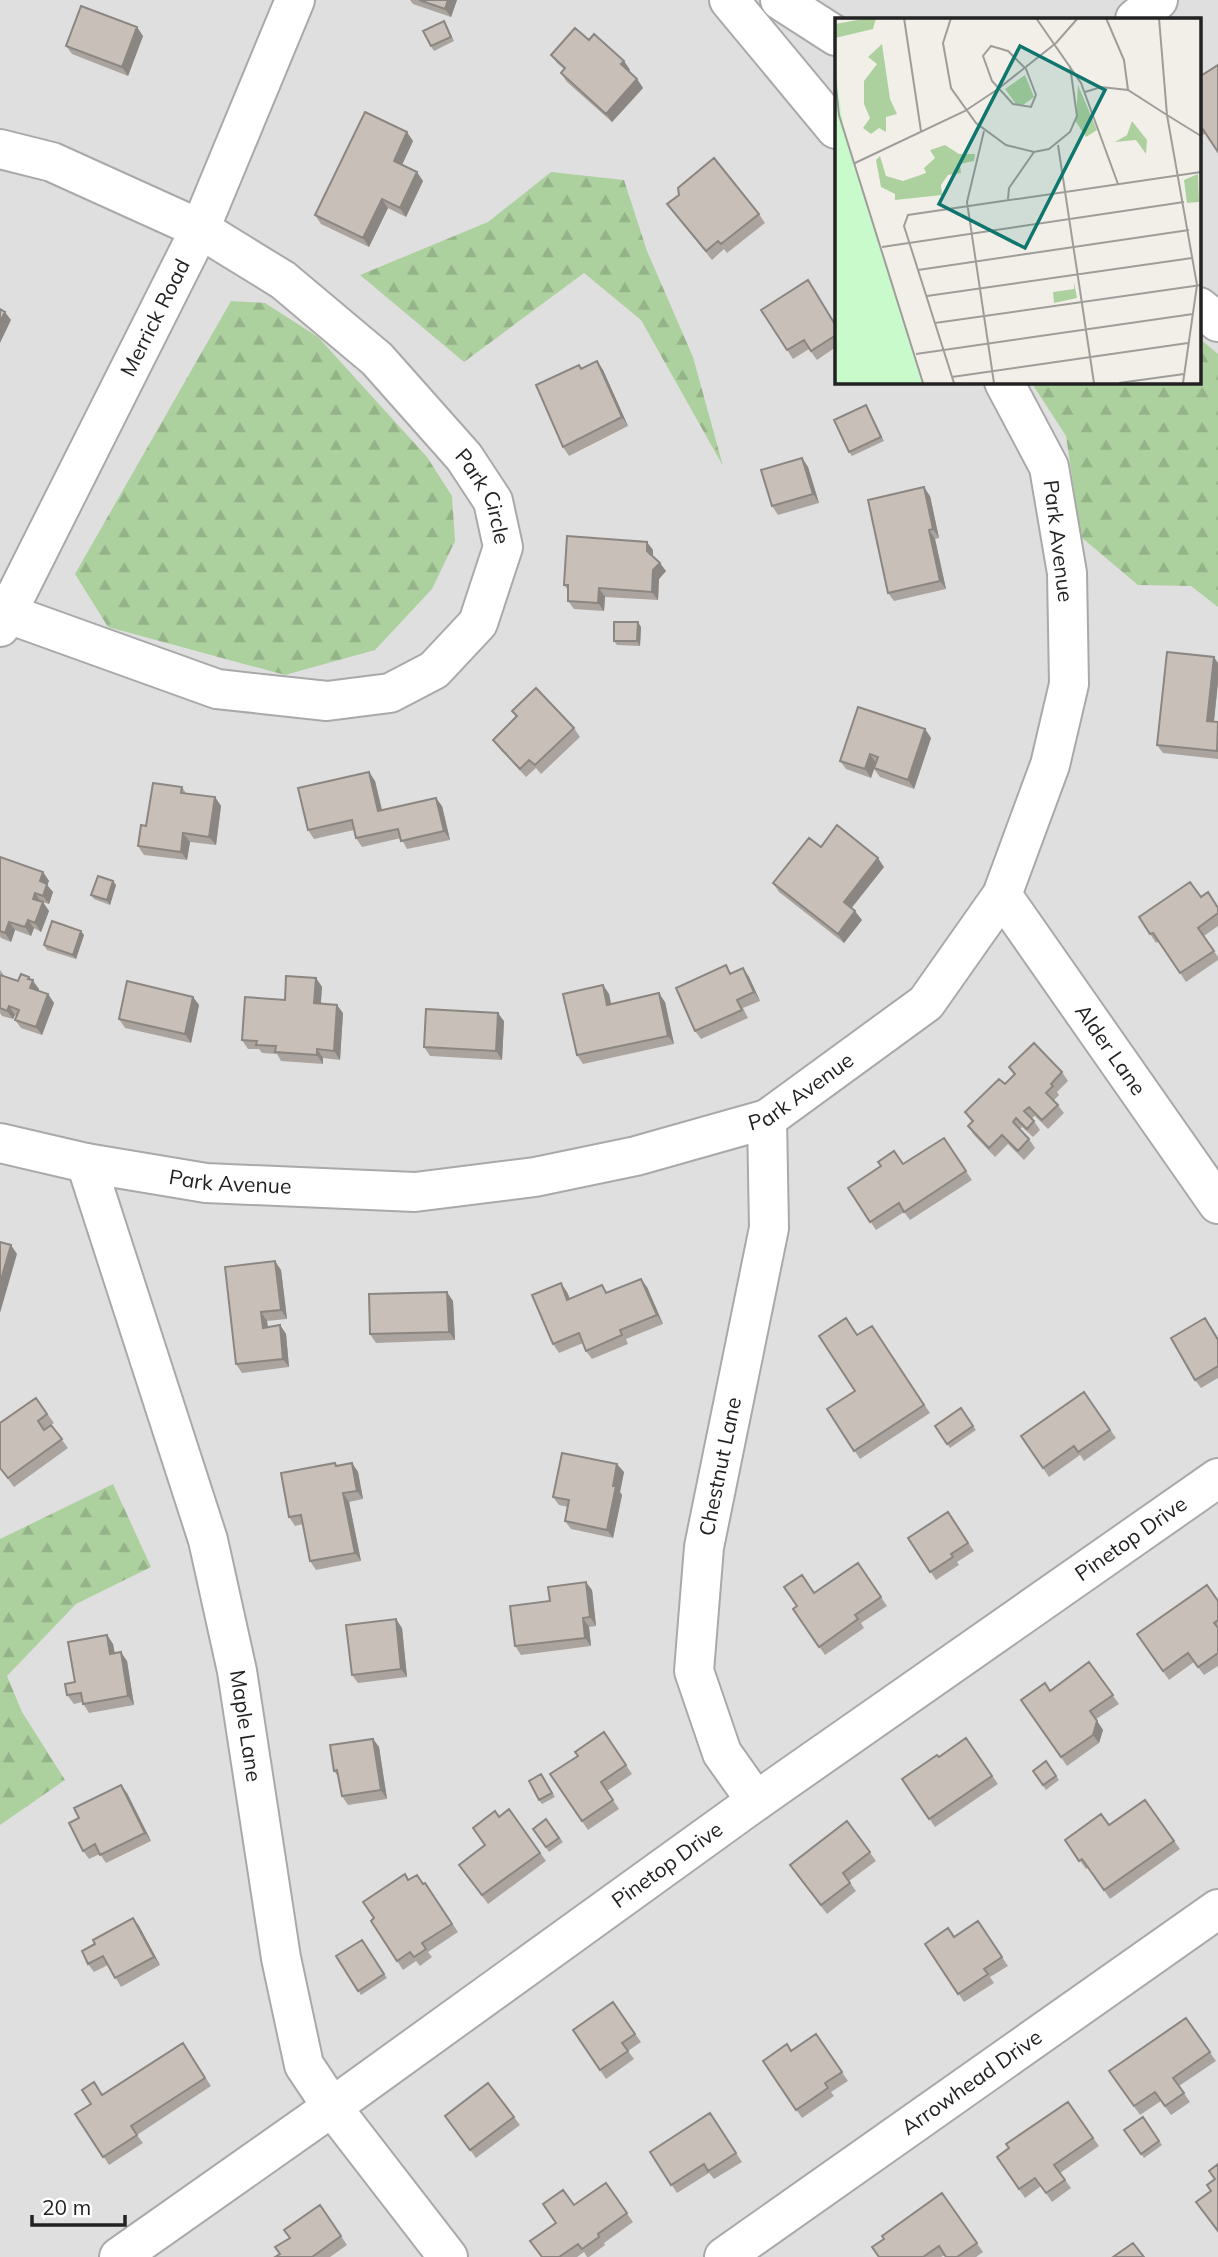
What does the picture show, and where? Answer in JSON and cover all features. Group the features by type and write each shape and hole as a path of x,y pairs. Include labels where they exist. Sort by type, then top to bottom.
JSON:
{"street":[{"name":"Merrick Road","path":"3,618 200,229 295,0"},
{"path":"729,0 835,128"},
{"path":"780,0 835,35"},
{"path":"1136,18 1158,0"},
{"name":"Park Circle","path":"0,149 51,162 200,229 283,280 366,350 415,400 464,457 493,501 503,547 478,624 434,670 390,693 327,701 217,689 3,618"},
{"path":"1200,308 1218,322"},
{"name":"Park Avenue","path":"0,1143 86,1163 206,1183 415,1192 535,1177 611,1161 767,1119 926,1003 1002,895 1050,765 1069,684 1067,573 1049,467 1005,383"},
{"name":"Alder Lane","path":"1002,895 1218,1204"},
{"name":"Chestnut Lane","path":"756,1801 722,1753 694,1671 704,1547 769,1228 767,1119"},
{"name":"Maple Lane","path":"86,1163 208,1540 237,1671 281,1958 303,2065 332,2108 448,2257"},
{"name":"Pinetop Drive","path":"119,2257 332,2108 756,1801 1218,1478"},
{"name":"Arrowhead Drive","path":"724,2257 1218,1909"}],"shaded area":[{"path":"0,0 1218,0 1218,2257 0,2257"}],"green space":[{"path":"551,172 624,180 647,251 693,357 723,466 641,320 584,273 464,362 360,275 488,222"},
{"path":"231,301 265,303 318,337 427,457 452,496 455,541 432,589 375,650 285,675 108,627 75,574"},
{"path":"1200,339 1218,354 1218,607 1191,586 1138,585 1081,537 1066,436 1032,383 1200,383"},
{"path":"113,1484 151,1567 76,1604 7,1676 22,1712 65,1780 0,1825 0,1539"}],"building":[{"path":"419,0 448,0 445,9"},
{"path":"81,6 137,27 122,67 66,46"},
{"path":"444,21 451,37 431,46 423,31"},
{"path":"575,28 589,40 594,34 624,61 621,64 637,79 606,114 561,73 565,68 551,55"},
{"path":"1218,65 1218,152 1200,125 1200,76"},
{"path":"365,112 407,132 394,161 417,172 400,208 382,199 363,238 315,215"},
{"path":"714,158 759,214 721,244 718,241 706,251 667,204 679,195 678,188"},
{"path":"808,280 835,324 835,336 811,351 804,340 787,350 761,310"},
{"path":"0,309 5,312 0,322"},
{"path":"597,361 622,417 563,447 536,385 579,365 581,369"},
{"path":"866,405 881,437 849,452 834,420"},
{"path":"802,458 813,494 772,506 761,470"},
{"path":"924,487 933,529 929,530 940,581 888,593 868,500"},
{"path":"567,536 647,542 647,551 660,563 653,570 652,592 599,588 598,603 568,601 568,585 564,585"},
{"path":"614,622 638,622 637,641 614,641"},
{"path":"1167,652 1214,657 1207,721 1218,722 1217,751 1157,745"},
{"path":"536,688 574,728 535,765 529,760 520,769 493,740 517,716 512,711"},
{"path":"858,707 925,729 908,780 874,768 878,757 870,754 865,769 840,761"},
{"path":"369,772 378,811 436,798 444,831 401,841 398,829 356,838 352,820 308,830 298,788"},
{"path":"153,783 182,787 181,793 215,797 209,837 183,833 181,852 138,846 141,825 146,826"},
{"path":"837,825 878,858 844,902 855,911 838,934 773,883 809,838 821,847"},
{"path":"0,857 43,872 40,881 47,884 43,896 35,893 33,899 43,902 35,923 28,920 25,927 9,922 5,933 0,931"},
{"path":"98,876 113,881 107,900 91,895"},
{"path":"1190,882 1201,897 1208,892 1218,908 1218,913 1198,928 1214,951 1180,973 1139,917"},
{"path":"52,921 81,931 73,955 44,945"},
{"path":"726,965 730,974 743,968 754,992 737,1000 742,1010 695,1031 676,988"},
{"path":"21,974 33,980 30,988 48,994 36,1027 15,1020 19,1010 9,1006 7,1011 0,1008 0,975 18,981"},
{"path":"286,976 316,978 314,1003 337,1005 334,1051 317,1049 317,1055 275,1052 276,1046 256,1045 257,1041 242,1040 245,997 285,1000"},
{"path":"127,981 193,997 185,1034 119,1019"},
{"path":"603,985 607,1005 659,993 668,1036 577,1055 563,994"},
{"path":"426,1009 498,1013 496,1051 424,1047"},
{"path":"1034,1043 1062,1072 1046,1093 1058,1105 1042,1120 1029,1107 1024,1111 1034,1121 1027,1129 1016,1118 1013,1122 1029,1139 1018,1151 1002,1135 989,1148 968,1126 973,1121 965,1112 999,1079 1005,1084 1015,1074 1009,1067"},
{"path":"944,1138 966,1171 904,1212 899,1203 870,1222 848,1188 881,1166 878,1162 894,1151 903,1164"},
{"path":"0,1242 11,1245 0,1283"},
{"path":"275,1261 281,1310 261,1312 263,1328 280,1325 283,1359 236,1364 225,1267"},
{"path":"641,1279 657,1315 620,1330 622,1335 586,1351 579,1333 553,1344 532,1295 561,1283 567,1300 602,1285 606,1293"},
{"path":"447,1292 449,1332 370,1334 369,1294"},
{"path":"846,1318 857,1335 872,1326 924,1405 854,1451 827,1409 855,1391 819,1336"},
{"path":"1205,1318 1218,1340 1218,1366 1195,1380 1171,1338"},
{"path":"1084,1392 1110,1430 1078,1452 1074,1446 1043,1468 1021,1436"},
{"path":"36,1398 47,1414 38,1421 44,1430 51,1425 62,1439 8,1478 0,1468 0,1423"},
{"path":"961,1408 973,1426 947,1444 935,1426"},
{"path":"562,1453 617,1464 613,1486 616,1486 607,1530 565,1521 569,1500 553,1497"},
{"path":"335,1463 336,1466 352,1463 357,1491 343,1493 355,1553 310,1561 301,1515 289,1517 281,1473"},
{"path":"948,1512 968,1543 930,1572 908,1538"},
{"path":"858,1563 881,1597 855,1615 858,1619 819,1647 793,1609 797,1606 784,1587 802,1575 814,1593"},
{"path":"586,1582 590,1617 583,1618 585,1638 515,1646 510,1606 550,1601 548,1587"},
{"path":"1207,1585 1218,1601 1218,1620 1214,1623 1218,1628 1218,1653 1198,1667 1188,1653 1163,1671 1137,1634"},
{"path":"396,1619 401,1669 352,1675 346,1625"},
{"path":"107,1635 110,1654 121,1652 128,1696 83,1704 81,1693 67,1695 65,1684 75,1682 68,1642"},
{"path":"1089,1662 1113,1695 1090,1711 1097,1721 1093,1735 1061,1757 1021,1700 1045,1683 1050,1691"},
{"path":"604,1732 626,1765 601,1782 613,1800 582,1821 550,1774 578,1756 575,1752"},
{"path":"966,1738 992,1776 929,1819 902,1779"},
{"path":"373,1739 381,1790 342,1796 330,1745"},
{"path":"1046,1761 1056,1776 1043,1785 1033,1771"},
{"path":"541,1774 552,1793 539,1800 529,1781"},
{"path":"121,1785 145,1833 100,1855 95,1844 83,1851 69,1823 79,1818 74,1808"},
{"path":"1145,1800 1174,1841 1104,1890 1065,1840 1101,1814 1109,1825"},
{"path":"509,1809 540,1853 482,1895 459,1865 485,1845 473,1828 495,1811 499,1817"},
{"path":"546,1819 559,1838 546,1847 533,1829"},
{"path":"847,1821 870,1852 843,1873 850,1883 821,1905 790,1865"},
{"path":"405,1874 408,1880 417,1875 423,1884 425,1883 452,1924 422,1943 426,1949 414,1957 410,1952 397,1961 371,1921 374,1918 363,1902"},
{"path":"133,1918 154,1957 115,1978 103,1956 88,1964 82,1951 95,1944 93,1940"},
{"path":"978,1921 1002,1957 984,1969 988,1974 958,1994 925,1944 948,1928 954,1937"},
{"path":"362,1940 384,1974 358,1991 336,1956"},
{"path":"613,2002 635,2034 622,2043 628,2051 600,2070 573,2030"},
{"path":"1186,2018 1210,2052 1173,2078 1184,2093 1165,2106 1155,2092 1134,2106 1109,2071"},
{"path":"816,2034 842,2072 825,2083 828,2088 796,2110 763,2061 787,2044 791,2051"},
{"path":"183,2043 205,2078 131,2126 137,2135 103,2157 75,2114 91,2104 82,2090 94,2082 102,2095"},
{"path":"488,2083 514,2117 470,2150 445,2116"},
{"path":"1068,2102 1093,2138 1054,2165 1065,2180 1046,2193 1035,2178 1019,2189 997,2157 1009,2148 1006,2144"},
{"path":"710,2113 736,2153 708,2171 704,2164 671,2185 650,2152"},
{"path":"1143,2117 1159,2141 1141,2154 1124,2130"},
{"path":"1218,2164 1218,2231 1196,2202 1211,2191 1207,2185 1215,2179 1209,2171"},
{"path":"606,2183 627,2213 582,2249 578,2244 559,2257 542,2257 530,2241 556,2223 543,2204 563,2190 574,2205"},
{"path":"942,2193 977,2243 957,2257 946,2257 939,2246 923,2257 879,2257 872,2247 884,2239 882,2236"},
{"path":"320,2205 341,2236 312,2257 275,2257 280,2254 275,2247 290,2238 284,2230"},
{"path":"1133,2243 1144,2257 1113,2257"}]}
